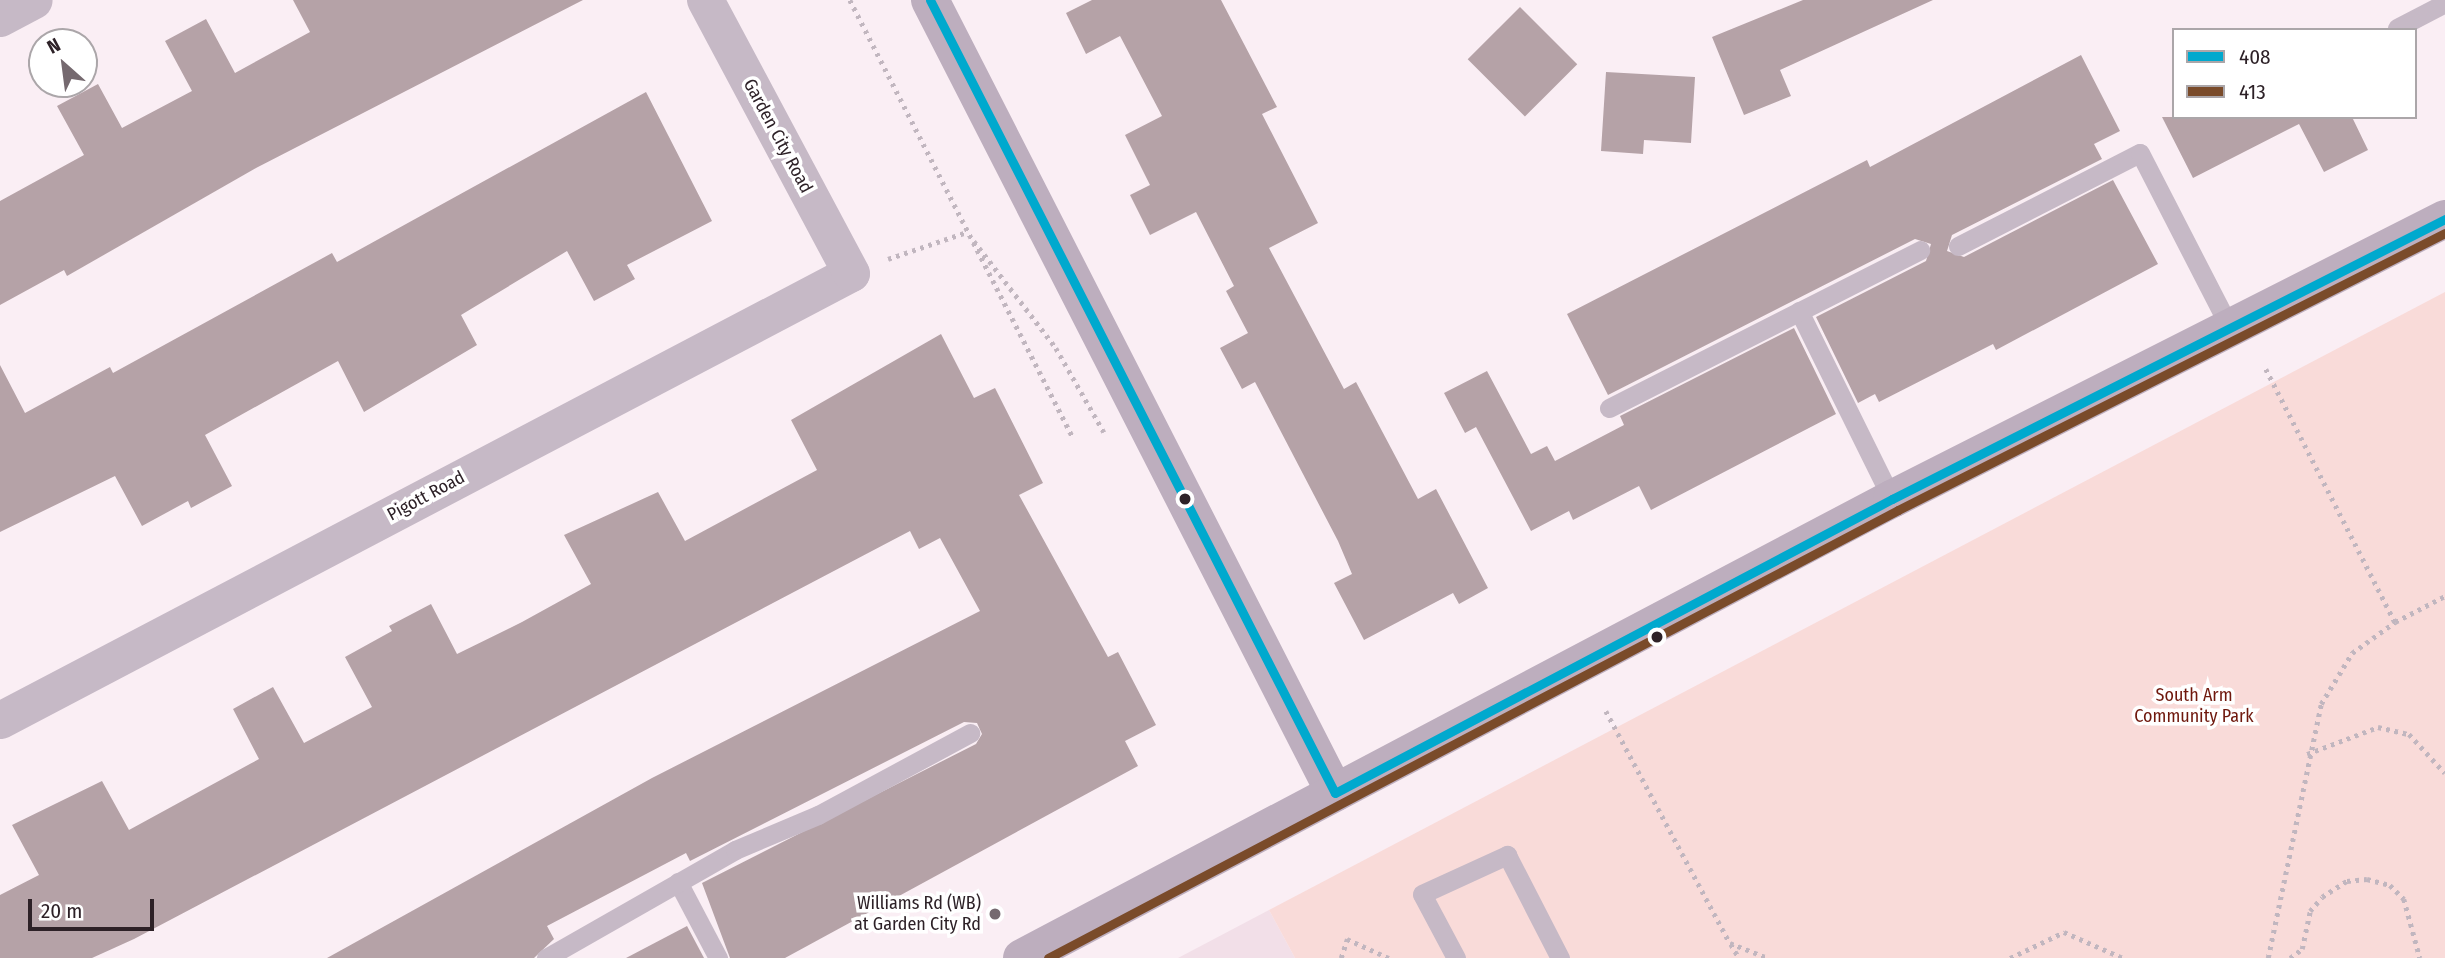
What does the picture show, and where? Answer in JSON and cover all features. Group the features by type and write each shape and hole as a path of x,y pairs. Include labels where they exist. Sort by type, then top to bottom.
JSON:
{"street":[{"path":"0,18 34,0"},
{"name":"Garden City Road","path":"705,0 851,273"},
{"path":"930,0 1335,793"},
{"path":"1022,958 1892,499 2445,219"},
{"name":"Pigott Road","path":"0,720 851,273"}],"lane":[{"path":"2397,28 2445,3"},
{"path":"1958,246 2140,153 2230,328"},
{"path":"1609,408 1920,250"},
{"path":"1800,311 1892,499"},
{"path":"546,958 678,882 970,733"},
{"path":"1453,954 1422,894 1507,855 1560,958"},
{"path":"678,882 718,958"}],"path":[{"path":"850,0 1073,438"},
{"path":"851,273 967,232"},
{"path":"967,232 1056,348 1097,428 1118,441"},
{"path":"2266,369 2395,622"},
{"path":"2268,958 2306,754 2321,704 2352,653 2395,622 2445,596"},
{"path":"1606,711 1739,958"},
{"path":"2306,754 2378,727 2409,734 2445,773"},
{"path":"2290,958 2302,949 2310,911 2322,897 2347,881 2367,879 2390,885 2404,899 2420,958"},
{"path":"2010,958 2064,932 2123,958"},
{"path":"1340,958 1347,939 1390,958"},
{"path":"1730,943 1769,958"}],"shaded area":[{"path":"1269,910 1295,958 1178,958"}],"green space":[{"name":"South Arm Community Park","path":"2445,292 2445,958 1295,958 1269,910"}],"building":[{"path":"293,0 583,0 256,168 67,276 64,270 0,305 0,201 84,155 57,106 72,98 98,98 98,84 122,128 192,91 165,41 206,19 235,73 310,32"},
{"path":"1092,0 1221,0 1277,107 1262,114 1318,223 1269,248 1344,389 1356,382 1418,499 1436,489 1488,588 1459,604 1453,593 1364,640 1334,583 1352,574 1338,541 1255,382 1242,389 1220,348 1248,333 1226,291 1234,286 1196,212 1150,235 1130,195 1150,185 1125,135 1162,116 1120,36 1086,54 1066,13"},
{"path":"1803,0 1933,0 1780,70 1791,96 1744,115 1712,37"},
{"path":"1520,7 1577,64 1525,117 1468,59"},
{"path":"2081,55 2120,131 2094,144 2102,159 1952,235 1947,251 1964,257 2113,180 2158,264 1996,350 1993,344 1879,402 1875,394 1858,403 1816,317 1926,261 1931,244 1915,239 1608,395 1567,314 1867,160 1870,167"},
{"path":"1606,72 1695,77 1691,143 1644,140 1643,154 1601,151"},
{"path":"646,92 712,221 627,265 635,279 594,301 567,251 461,315 477,345 364,412 338,361 205,435 232,486 191,508 188,501 142,526 115,476 0,532 0,365 25,413 110,367 113,373 332,253 337,262"},
{"path":"2162,117 2353,119 2368,150 2324,172 2299,124 2193,178"},
{"path":"1794,328 1836,414 1651,510 1639,486 1573,520 1569,511 1531,531 1476,427 1465,433 1444,393 1487,371 1531,454 1547,446 1555,461 1624,425 1620,416"},
{"path":"941,334 974,398 995,388 1043,483 1019,495 1108,657 1118,652 1156,725 1125,741 1138,766 785,958 730,958 702,883 976,744 982,734 977,723 964,722 690,861 686,853 547,926 554,939 534,958 327,958 652,778 980,611 940,538 919,549 910,531 134,939 92,958 0,958 0,895 39,875 12,825 102,781 129,830 259,759 233,709 273,687 304,743 372,707 345,657 392,631 389,626 431,604 457,654 522,622 591,584 564,535 658,492 685,541 817,470 791,420"},
{"path":"687,926 704,958 626,958"}],"transit line":[{"name":"408","path":"930,0 1335,793"},
{"name":"408","path":"1335,793 1892,499 2445,219"},
{"name":"413","path":"1048,958 1898,510 2445,233"}],"place":[{"name":"Williams Rd (WB) at Garden City Rd","path":"995,914"}]}
